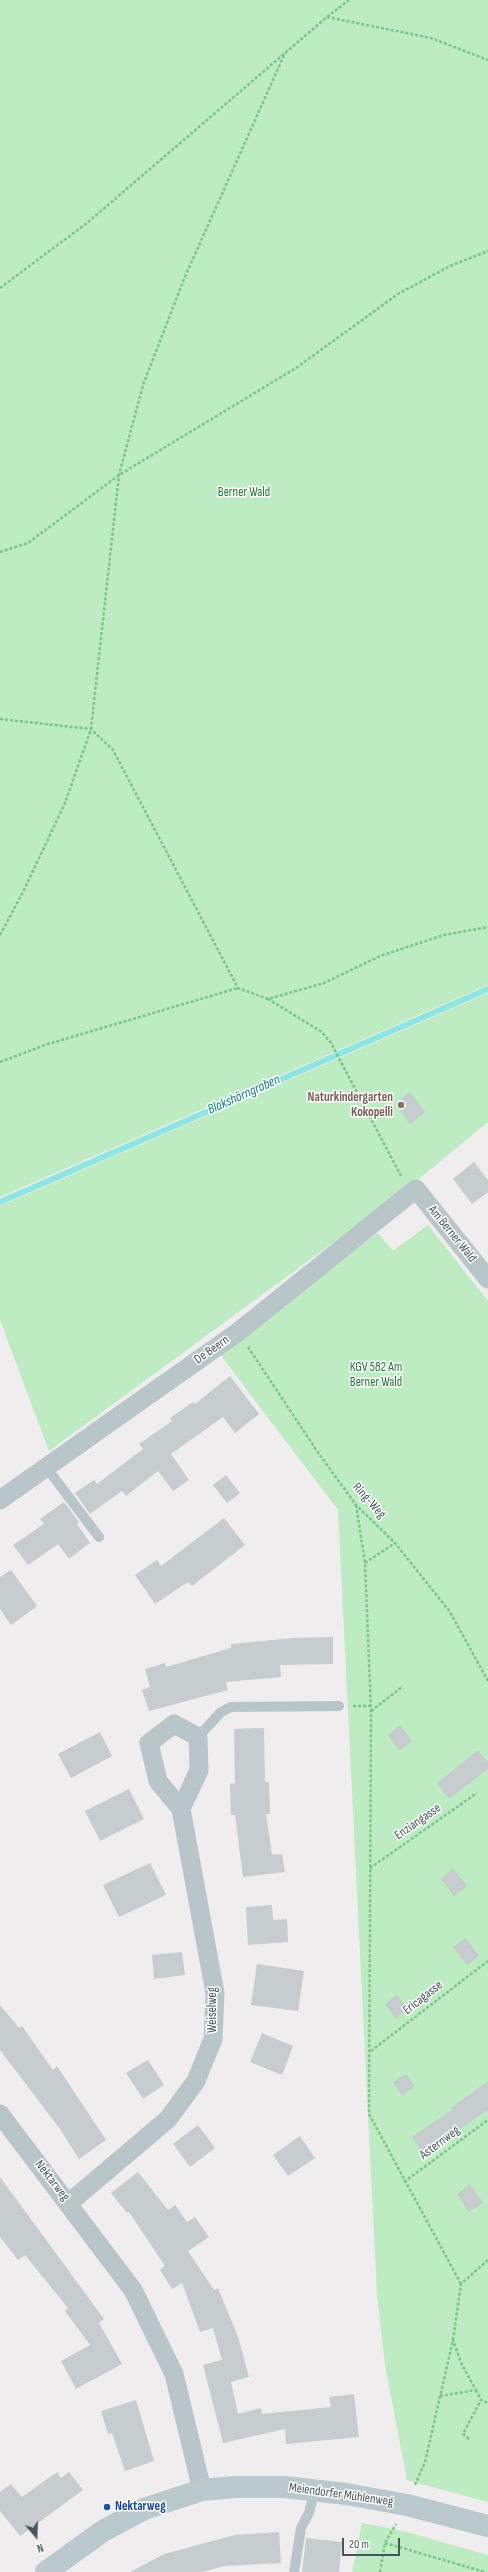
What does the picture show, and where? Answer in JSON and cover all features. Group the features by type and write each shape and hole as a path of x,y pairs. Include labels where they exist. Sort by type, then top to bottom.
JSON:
{"street":[{"name":"Am Berner Wald","path":"410,1185 488,1278"},
{"name":"De Beern","path":"0,1500 238,1332 410,1185"},
{"name":"Weiselweg","path":"69,2203 168,2119 196,2081 213,2039 215,1993 181,1809 158,1781 149,1743 174,1724 198,1737"},
{"path":"181,1809 199,1770 198,1737"},
{"name":"Nektarweg","path":"0,2114 69,2203 133,2290 174,2374 202,2490"},
{"name":"Meiendorfer Mühlenweg","path":"46,2572 67,2555 119,2521 172,2499 202,2490 240,2487 315,2489 407,2505 488,2526"}],"lane":[{"path":"46,1467 99,1537"},
{"path":"198,1737 221,1712 231,1707 339,1706"},
{"path":"294,2572 301,2528 309,2513 315,2489"}],"path":[{"path":"0,288 87,223 326,17 349,0"},
{"path":"326,17 431,38 488,60"},
{"path":"0,935 23,892 65,803 91,729 119,475 143,385 184,279 285,53"},
{"path":"0,552 28,543 119,475 296,368 398,294 450,266 488,251"},
{"path":"0,719 91,729 113,750 238,988"},
{"path":"268,999 324,982 380,956 444,935 488,927"},
{"path":"0,1062 48,1044 238,988 268,999 322,1032 331,1043 410,1185"},
{"name":"Ring-Weg","path":"238,1332 356,1505 395,1543 450,1612 488,1682"},
{"path":"356,1505 365,1563 371,1711 371,2051 369,2114 404,2182 461,2284 453,2340 425,2462 407,2505 385,2543 380,2572"},
{"path":"365,1563 395,1543"},
{"path":"371,1711 402,1687"},
{"name":"Enziangasse","path":"370,1868 477,1793"},
{"name":"Ericagasse","path":"371,2051 488,1960"},
{"name":"Asternweg","path":"404,2182 488,2120"},
{"path":"461,2284 488,2260"},
{"path":"453,2340 462,2365 481,2400 488,2403"},
{"path":"440,2396 476,2390"},
{"path":"469,2439 463,2434 481,2400"},
{"path":"385,2543 485,2572"}],"green space":[{"name":"Berner Wald","path":"0,0 488,0 488,985 0,1197"},
{"path":"488,993 488,1122 409,1187 49,1451 0,1320 0,1206"},
{"name":"KGV 582 Am Berner Wald","path":"428,1225 488,1301 488,2502 407,2480 385,2365 377,2295 338,1510 219,1353 234,1339 378,1233 393,1251"},
{"path":"362,2523 407,2532 488,2555 488,2572 352,2572"}],"building":[{"path":"410,1092 425,1112 410,1124 395,1104"},
{"path":"474,1162 488,1180 488,1192 472,1204 453,1179"},
{"path":"230,1376 259,1414 235,1433 223,1417 171,1454 189,1480 173,1491 158,1471 126,1496 122,1491 90,1514 75,1493 94,1480 97,1484 143,1449 139,1444 172,1421 170,1418 193,1402 195,1404"},
{"path":"226,1475 240,1493 227,1503 213,1485"},
{"path":"64,1502 79,1522 77,1524 90,1543 69,1559 58,1544 28,1565 13,1545 44,1524 40,1519"},
{"path":"224,1518 245,1545 192,1586 188,1582 155,1604 135,1575 157,1560 161,1566"},
{"path":"11,1570 37,1606 11,1625 0,1609 0,1577"},
{"path":"333,1637 333,1664 280,1665 281,1677 226,1682 228,1690 149,1711 142,1690 150,1687 145,1669 165,1663 166,1667 231,1648 231,1644 294,1638"},
{"path":"400,1725 412,1741 399,1751 388,1735"},
{"path":"264,1728 265,1782 269,1782 270,1814 266,1814 272,1855 282,1854 285,1872 243,1877 235,1815 231,1815 230,1784 235,1783 234,1729"},
{"path":"100,1732 112,1756 71,1778 58,1754"},
{"path":"478,1750 488,1762 488,1769 449,1799 437,1783"},
{"path":"129,1789 144,1819 100,1841 85,1811"},
{"path":"150,1863 166,1895 119,1917 103,1885"},
{"path":"453,1868 467,1886 454,1896 441,1879"},
{"path":"272,1905 273,1920 287,1919 288,1942 248,1945 246,1907"},
{"path":"466,1938 479,1956 467,1965 453,1947"},
{"path":"182,1952 185,1975 154,1979 152,1955"},
{"path":"257,1964 304,1971 298,2011 251,2005"},
{"path":"397,1995 408,2009 396,2019 385,2004"},
{"path":"0,2005 19,2028 22,2026 53,2070 57,2066 106,2140 79,2159 60,2129 0,2050"},
{"path":"262,2033 293,2046 282,2075 250,2062"},
{"path":"148,2060 164,2085 143,2099 126,2073"},
{"path":"406,2074 415,2087 402,2095 393,2082"},
{"path":"488,2081 488,2110 423,2153 412,2137 452,2110 451,2108"},
{"path":"198,2125 215,2148 190,2167 173,2144"},
{"path":"300,2136 315,2158 288,2176 273,2155"},
{"path":"138,2172 168,2210 175,2205 187,2222 195,2217 209,2237 188,2251 214,2290 218,2288 238,2337 249,2377 231,2382 238,2414 261,2408 262,2414 331,2407 329,2397 354,2394 359,2437 286,2444 285,2429 223,2443 203,2365 222,2360 213,2328 200,2332 182,2283 172,2289 160,2270 165,2266 129,2212 127,2213 111,2193"},
{"path":"0,2177 104,2319 99,2323 122,2364 76,2389 61,2361 90,2345 65,2311 68,2308 25,2255 18,2260 0,2237"},
{"path":"470,2184 483,2203 469,2212 457,2194"},
{"path":"136,2400 154,2461 125,2471 112,2433 108,2434 101,2411"},
{"path":"57,2472 61,2478 69,2472 83,2490 20,2536 0,2511 0,2492 11,2484 22,2497"},
{"path":"279,2532 281,2563 224,2566 203,2572 130,2572 164,2554 235,2535"},
{"path":"306,2538 342,2542 339,2572 302,2572"}],"waterway":[{"name":"Blakshörngraben","path":"0,1202 488,989"}],"place":[{"name":"Naturkindergarten Kokopelli","path":"401,1105"},
{"name":"Nektarweg","path":"107,2507"}]}
